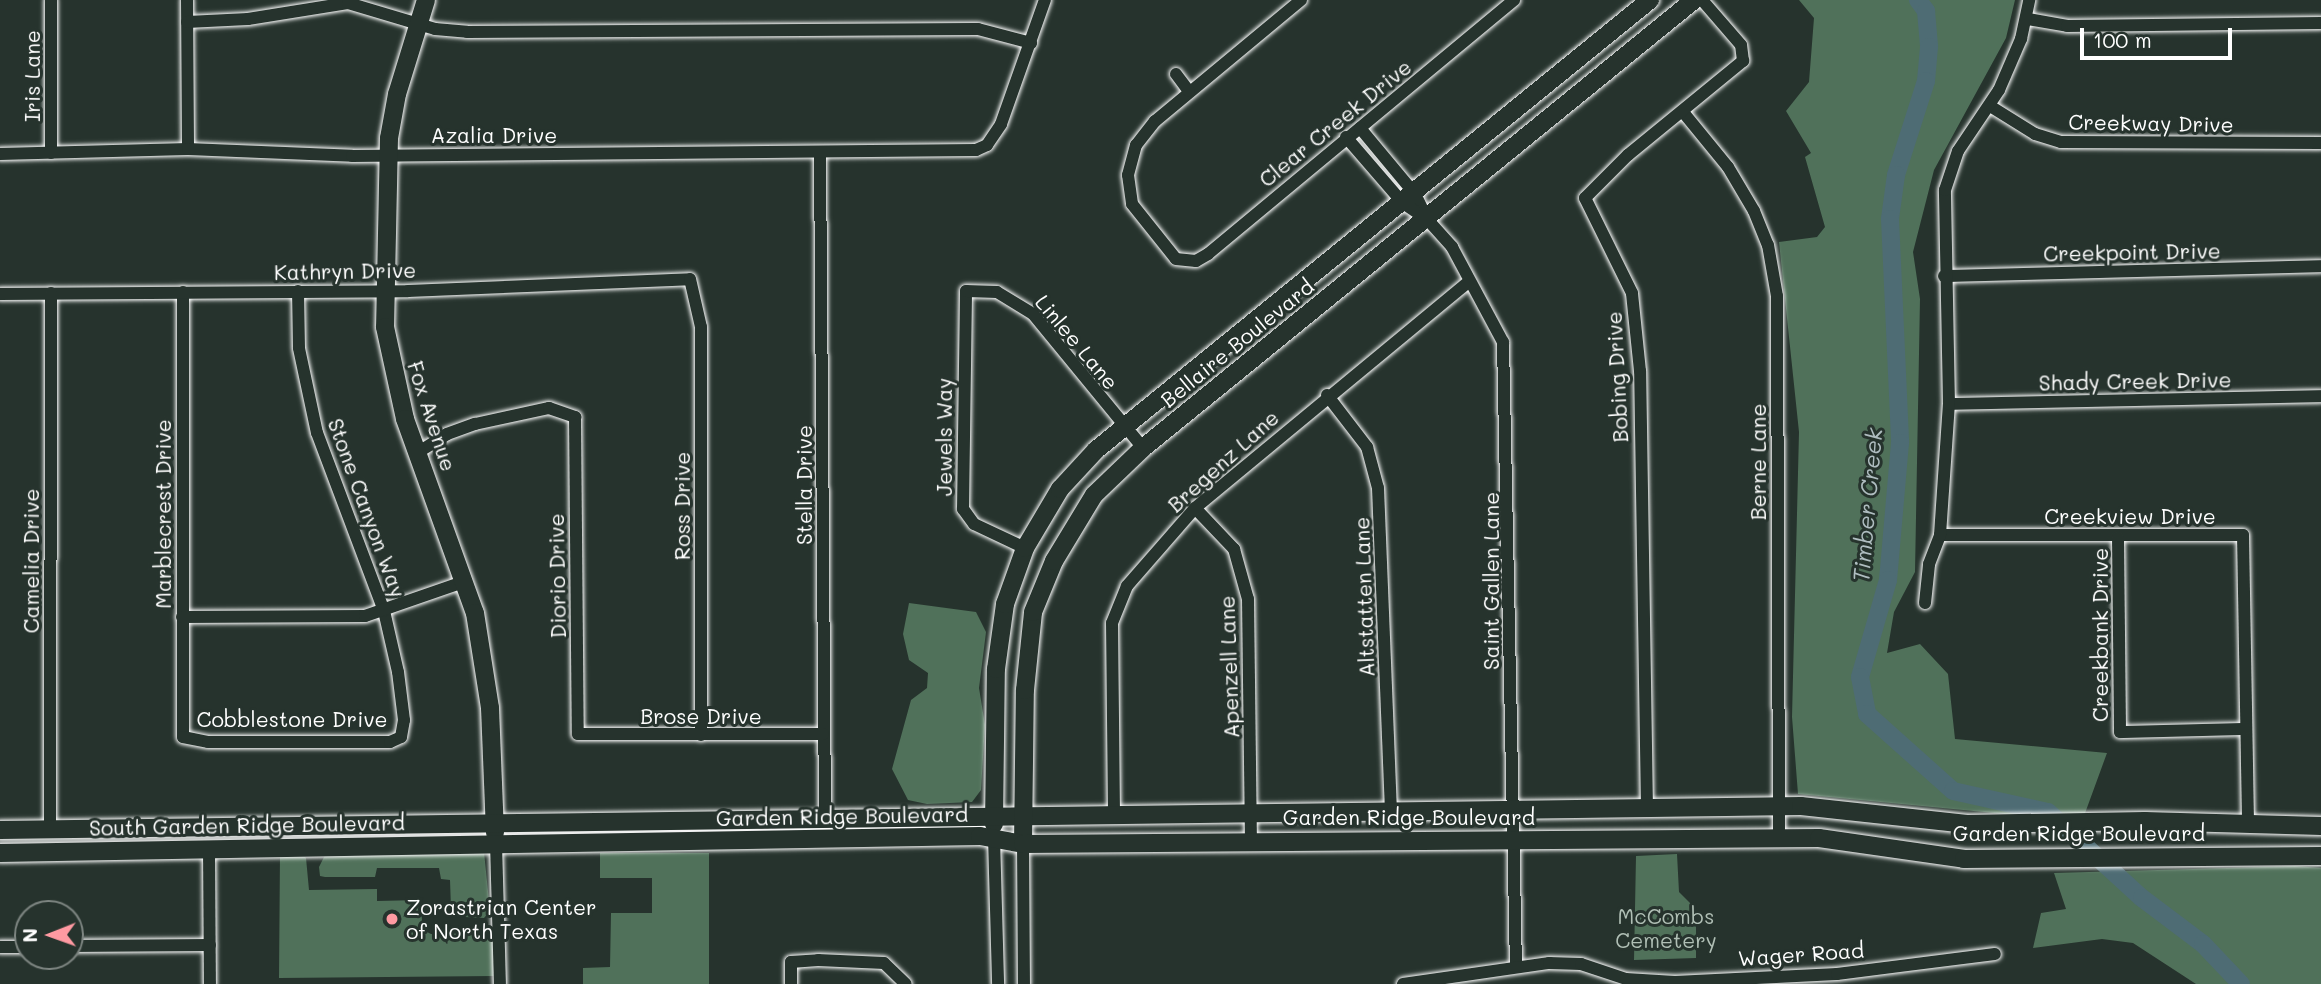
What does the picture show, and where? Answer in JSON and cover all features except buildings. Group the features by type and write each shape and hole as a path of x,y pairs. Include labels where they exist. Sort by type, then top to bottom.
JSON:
{"main road":[{"name":"Fox Avenue","path":"426,0 397,94 388,155 383,291 389,357 417,453 466,580 485,664 496,844"},
{"name":"Bellaire Boulevard","path":"995,837 999,638 1005,604 1025,548 1060,489 1124,429 1650,0"},
{"name":"Bellaire Boulevard","path":"1023,844 1026,656 1037,598 1089,502 1143,448 1694,0"},
{"name":"Garden Ridge Boulevard","path":"495,821 1512,812 1779,806 1967,824 2146,821 2321,826"},
{"path":"740,841 821,827 825,817"},
{"name":"South Garden Ridge Boulevard","path":"0,830 495,821"},
{"name":"Garden Ridge Boulevard","path":"496,844 995,837 1023,844 1779,838 1863,842 1964,859 2321,856"},
{"name":"South Garden Ridge Boulevard","path":"0,853 496,844"}],"street":[{"name":"Iris Lane","path":"51,0 51,153"},
{"path":"187,0 188,149"},
{"path":"187,22 248,19 348,3 418,23 467,33 978,29 1031,43 1045,0"},
{"path":"1176,74 1189,91 1301,0"},
{"name":"Clear Creek Drive","path":"1189,91 1154,121 1136,145 1128,175 1132,204 1176,259 1196,261 1208,254 1514,0"},
{"name":"Bobing Drive","path":"1647,809 1637,345 1629,281 1585,198 1628,155 1740,66 1744,55 1741,45 1702,0"},
{"path":"1925,603 1929,564 1940,535 1949,404 1942,210 1950,171 1969,131 1990,106 2028,19 2029,0"},
{"path":"2028,19 2067,26 2321,23"},
{"name":"Azalia Drive","path":"0,154 188,149 388,155 958,152 987,145 1009,107 1031,43"},
{"name":"Creekway Drive","path":"1990,106 2035,134 2061,142 2321,143"},
{"name":"Berne Lane","path":"1683,112 1728,167 1754,211 1768,245 1777,296 1779,838"},
{"path":"1360,128 1409,198"},
{"path":"1346,137 1409,198"},
{"name":"Stella Drive","path":"820,153 824,250 825,817"},
{"name":"Saint Gallen Lane","path":"1409,198 1452,247 1503,342 1509,473 1516,966"},
{"name":"Creekpoint Drive","path":"1944,276 2321,266"},
{"name":"Kathryn Drive","path":"0,294 383,291 690,279"},
{"name":"Ross Drive","path":"690,279 701,327 701,735"},
{"name":"Bregenz Lane","path":"1114,814 1114,613 1127,586 1195,508 1327,395 1469,281"},
{"name":"Stone Canyon Way","path":"298,291 299,348 317,433 384,611 402,694 401,737"},
{"name":"Linlee Lane","path":"966,291 997,292 1033,314 1124,429 1143,448"},
{"name":"Jewels Way","path":"966,291 963,509 974,524 1025,548"},
{"name":"Marblecrest Drive","path":"183,292 183,737"},
{"name":"Camelia Drive","path":"50,829 51,293"},
{"name":"Altstatten Lane","path":"1327,395 1367,447 1378,488 1391,813"},
{"name":"Shady Creek Drive","path":"1949,404 2321,396"},
{"name":"Diorio Drive","path":"417,453 447,435 475,424 549,408 575,417 578,734"},
{"name":"Apenzell Lane","path":"1195,508 1234,549 1248,600 1251,841"},
{"name":"Creekview Drive","path":"1940,535 2243,535 2248,823"},
{"name":"Creekbank Drive","path":"2118,537 2120,732 2246,729"},
{"path":"182,617 344,617 384,611 466,580"},
{"name":"Brose Drive","path":"578,734 823,734"},
{"name":"Cobblestone Drive","path":"183,737 208,742 377,743 401,737"},
{"path":"995,837 998,984"},
{"path":"496,844 500,984"},
{"path":"1023,844 1024,984"},
{"path":"209,849 210,984"},
{"path":"84,947 210,945"},
{"name":"Wager Road","path":"1403,984 1516,966 1581,964 1626,979 1675,982 1819,979 1995,954"},
{"path":"791,984 791,962 884,963 906,984"}],"green space":[{"path":"1799,0 2015,0 2006,38 1934,170 1913,252 1920,299 1915,572 1894,612 1887,653 1920,644 1948,674 1955,739 2107,753 2084,816 2015,815 1798,794 1792,717 1799,432 1779,242 1817,237 1825,227 1805,157 1811,153 1786,111 1809,82 1814,18"},
{"path":"909,603 976,612 986,632 979,688 985,725 981,790 972,802 927,804 908,800 892,769 911,700 927,688 928,673 909,660 903,634"},
{"path":"484,852 490,911 484,918 445,916 442,910 451,909 450,880 441,879 439,868 377,868 375,877 320,876 319,867 326,853"},
{"path":"280,853 300,853 306,858 309,890 377,889 377,901 420,900 423,930 431,934 494,933 495,976 279,978"},
{"path":"600,853 709,853 709,984 583,984 583,968 610,967 611,913 652,913 652,878 600,878"},
{"name":"McCombs Cemetery","path":"1677,854 1679,892 1696,909 1696,958 1634,960 1636,856"},
{"path":"2295,866 2321,868 2321,984 2196,984 2133,943 2102,939 2033,948 2041,913 2066,909 2054,873"}],"waterway":[{"name":"Timber Creek","path":"1918,0 1926,11 1929,47 1926,81 1896,175 1890,219 1900,443 1888,580 1860,677 1867,714 1953,791 2048,812 2142,898 2203,944 2241,984"}],"place":[{"name":"Zorastrian Center of North Texas","path":"392,919"}]}
